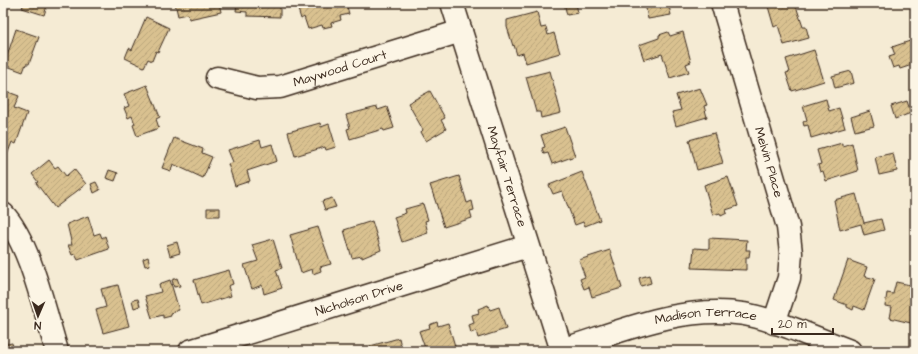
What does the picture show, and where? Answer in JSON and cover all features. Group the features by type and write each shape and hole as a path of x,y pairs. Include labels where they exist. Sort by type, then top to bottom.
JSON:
{"street":[{"name":"Mayfair Terrace","path":"452,3 562,350"},
{"name":"Melvin Place","path":"722,3 788,227 791,253 789,278 774,324"},
{"name":"Maywood Court","path":"217,78 257,88 280,86 461,31"},
{"path":"3,214 20,239 30,263 57,351"},
{"name":"Nicholson Drive","path":"190,351 528,246"},
{"name":"Madison Terrace","path":"562,350 660,320 688,313 715,311 745,315 850,351"}],"building":[{"path":"24,3 48,3 44,15 22,8"},
{"path":"175,3 219,3 221,12 189,19 188,14 178,16"},
{"path":"237,3 280,3 280,17 247,16 247,12 236,11"},
{"path":"306,3 346,3 349,14 340,16 341,20 331,23 332,26 323,28 322,25 308,29 304,17 301,19 297,6"},
{"path":"564,3 576,3 578,13 567,15"},
{"path":"645,3 673,3 673,5 669,6 671,15 648,19"},
{"path":"767,3 795,3 803,27 806,27 809,38 784,45 778,25 774,27"},
{"path":"537,12 541,28 546,27 548,35 554,33 560,53 526,63 523,53 517,55 514,45 513,46 507,27 507,20"},
{"path":"146,17 169,28 158,52 156,51 152,61 148,59 144,67 125,58 129,48 132,50"},
{"path":"16,29 39,37 29,64 26,64 23,72 4,65"},
{"path":"668,32 670,36 683,32 691,62 686,64 689,72 670,78 662,54 644,60 639,45 659,38 659,35"},
{"path":"913,40 915,46 915,64 900,69 899,66 893,68 889,57 895,55 892,47"},
{"path":"814,50 824,81 792,91 786,73 790,72 786,59"},
{"path":"550,71 561,113 541,118 540,112 536,112 526,77"},
{"path":"851,71 854,83 835,88 832,76"},
{"path":"147,85 160,117 156,119 159,128 137,136 133,125 135,124 132,116 128,118 124,108 129,106 124,94"},
{"path":"700,88 707,105 704,106 707,117 676,126 672,112 681,110 676,95"},
{"path":"3,90 19,96 14,108 27,113 16,144 12,142 7,155 3,153"},
{"path":"430,91 445,118 441,120 446,129 426,141 421,132 423,130 408,103"},
{"path":"826,99 829,111 839,108 845,128 811,138 808,125 804,126 803,122 807,120 803,106"},
{"path":"907,101 911,113 895,119 891,106"},
{"path":"377,107 378,110 387,107 394,128 384,131 383,129 350,139 347,129 350,128 346,115"},
{"path":"870,111 874,126 855,131 851,117"},
{"path":"320,123 321,127 329,124 336,147 326,150 325,147 295,156 288,132"},
{"path":"565,127 575,156 552,164 548,153 544,154 542,148 545,147 541,135"},
{"path":"714,133 723,163 697,170 689,140"},
{"path":"174,138 203,149 202,153 212,157 203,178 173,164 171,171 162,168"},
{"path":"260,140 262,147 272,144 277,161 247,171 250,181 235,186 228,164 233,162 228,150"},
{"path":"842,143 842,146 852,143 858,171 826,181 823,171 820,172 818,165 821,164 817,150"},
{"path":"893,153 897,171 879,175 875,157"},
{"path":"49,160 55,168 58,166 66,176 74,169 86,184 55,208 36,183 38,182 32,174"},
{"path":"109,170 118,173 115,181 106,178"},
{"path":"582,172 600,220 585,226 583,222 575,225 562,191 553,194 549,185"},
{"path":"459,176 467,203 472,201 474,210 470,211 472,218 444,227 430,185"},
{"path":"728,177 738,206 726,210 727,213 721,216 720,213 713,215 704,185"},
{"path":"96,182 100,190 94,193 91,184"},
{"path":"856,194 864,223 881,219 884,230 864,235 861,224 840,230 834,200"},
{"path":"332,198 336,207 325,210 322,201"},
{"path":"423,204 428,220 425,221 428,233 402,242 394,217 406,213 405,209"},
{"path":"207,208 220,208 220,216 207,216"},
{"path":"88,216 94,235 100,233 102,238 105,236 109,249 78,260 75,254 72,255 68,245 72,245 67,224"},
{"path":"372,221 381,250 362,258 362,256 352,258 344,230"},
{"path":"318,227 331,264 320,267 321,271 313,274 312,269 301,273 290,235"},
{"path":"709,238 747,240 746,250 750,250 749,257 746,257 746,270 692,268 694,248 709,249"},
{"path":"273,239 282,268 276,270 282,288 264,294 262,285 252,289 244,265 258,261 252,245"},
{"path":"177,242 180,253 170,256 167,245"},
{"path":"610,250 622,288 592,297 589,287 584,289 580,279 585,277 579,260"},
{"path":"148,257 150,265 145,266 143,259"},
{"path":"848,260 867,267 864,276 875,279 864,310 854,306 853,310 847,307 847,305 834,300"},
{"path":"229,270 233,284 228,286 231,296 201,305 194,280"},
{"path":"649,275 651,283 641,286 639,278"},
{"path":"177,278 180,286 174,287 172,280"},
{"path":"170,280 179,310 170,313 171,316 163,318 163,315 152,318 145,296 161,292 159,284"},
{"path":"896,282 915,286 915,324 890,318 892,307 885,306 887,293 893,294"},
{"path":"118,285 129,326 103,333 96,310 106,307 101,289"},
{"path":"138,299 140,306 134,308 132,300"},
{"path":"488,305 490,310 499,307 506,329 478,338 476,331 471,333 469,325 474,323 472,315 479,313 478,309"},
{"path":"437,322 438,326 448,323 455,346 437,351 426,351 419,331 430,328 429,325"},
{"path":"3,330 7,344 12,343 14,351 3,351"},
{"path":"399,338 402,351 372,351 370,346"}]}
